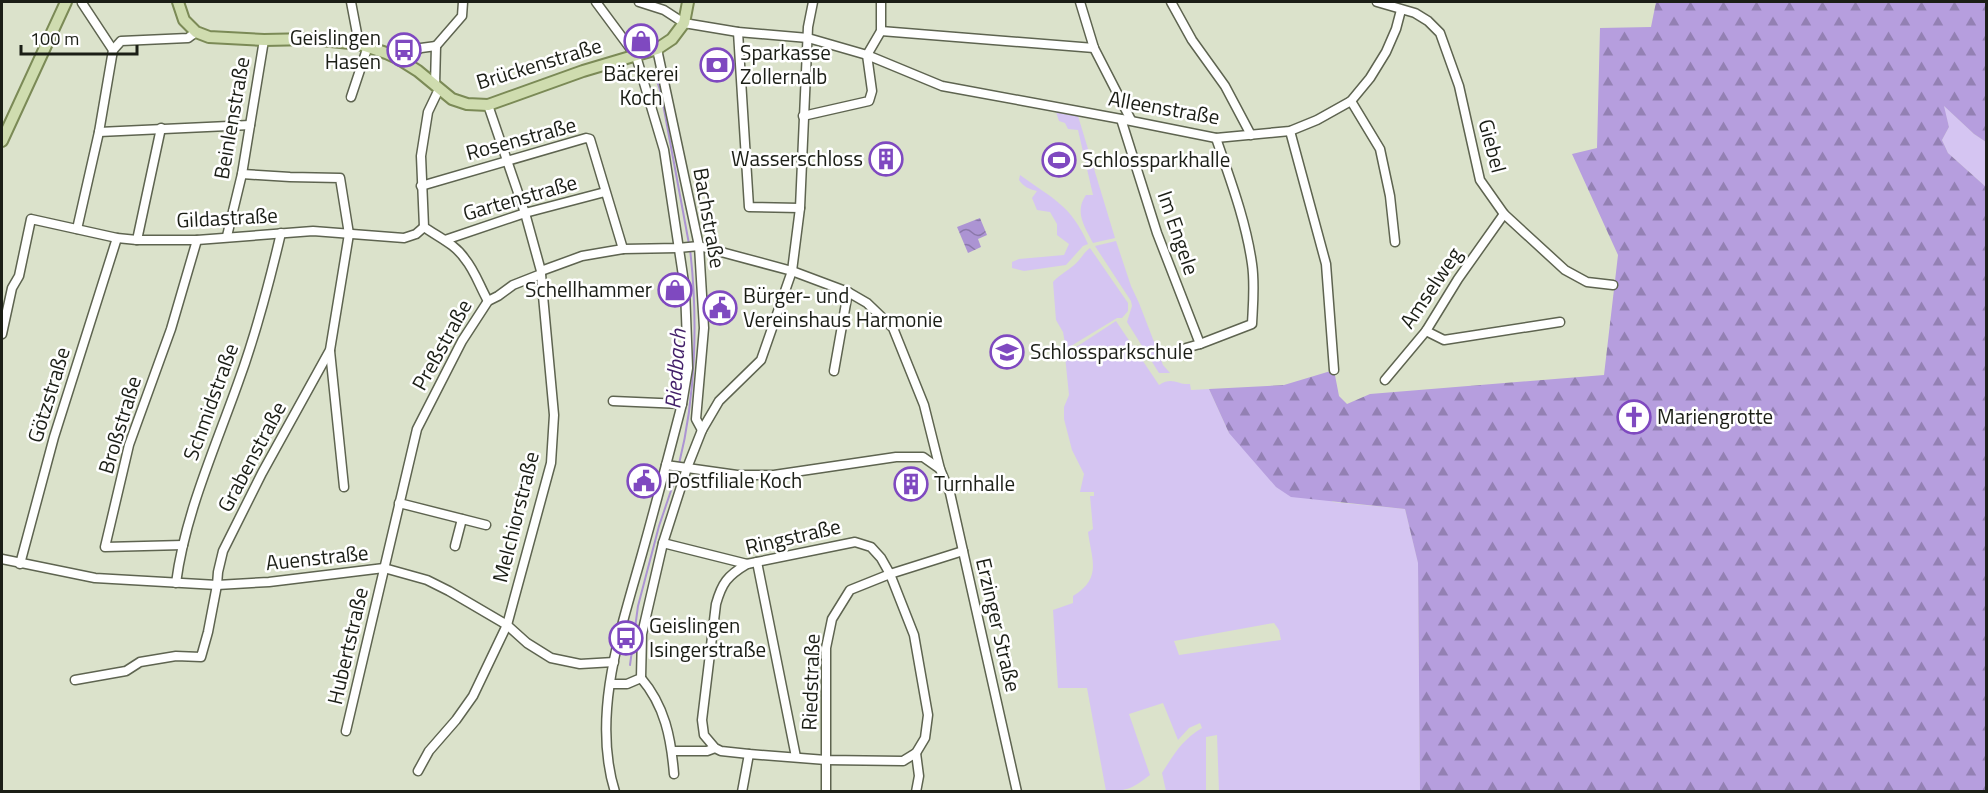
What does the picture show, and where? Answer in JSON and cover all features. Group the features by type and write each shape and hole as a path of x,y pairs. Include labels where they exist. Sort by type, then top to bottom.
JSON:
{"main road":[{"path":"2,141 66,2"},
{"path":"178,2 184,20 196,32"},
{"path":"684,23 688,2"},
{"name":"Brückenstraße","path":"196,32 209,37 264,40 312,39 364,45 399,59 418,71 452,99 467,104 488,105 583,71 657,49 672,39 684,23"}],"street":[{"path":"351,2 364,45 351,97"},
{"path":"399,59 421,48 436,46 462,16 463,2"},
{"name":"Bachstraße","path":"596,2 636,56 664,150 689,247 685,289 696,327 669,466 614,662 606,737 614,787 605,792"},
{"path":"639,2 664,10 684,23"},
{"path":"674,774 672,751 661,707 641,678 642,634 663,543 685,468 702,430 719,401 761,360 792,271 800,208 808,27 813,2"},
{"path":"803,116 868,101 872,91 867,55 881,31 881,2"},
{"path":"1080,2 1094,48 1131,120"},
{"path":"1171,2 1192,40 1225,86 1251,135"},
{"name":"Giebel","path":"1377,2 1415,13 1428,21 1440,33 1459,86 1480,180 1504,214 1565,270 1587,282 1613,285"},
{"path":"77,229 99,132 113,50 81,3"},
{"name":"Alleenstraße","path":"684,23 738,32 808,38 867,55 942,86 1121,118 1216,138 1290,131 1317,120 1351,100 1370,78 1386,52 1401,10"},
{"path":"881,31 1094,48"},
{"name":"Brückenstraße","path":"113,50 121,41 188,38 196,32"},
{"path":"738,32 749,207 800,208"},
{"name":"Beinlenstraße","path":"226,236 242,174 264,40"},
{"path":"436,46 437,87 428,112 421,156 424,227 445,240 465,258 488,301"},
{"name":"Bachstraße","path":"657,49 689,247 696,327 696,419 702,430"},
{"path":"1351,100 1380,149 1390,196 1395,242"},
{"name":"Melchiorstraße","path":"418,771 429,751 473,696 507,626 551,463 554,415 541,272 525,213 488,105"},
{"name":"Im Engele","path":"1121,118 1157,233 1200,344"},
{"path":"99,132 250,125"},
{"path":"137,240 161,128"},
{"path":"1290,131 1326,264 1334,370"},
{"name":"Rosenstraße","path":"422,186 586,138 590,139 623,249"},
{"path":"1186,348 1251,324 1254,293 1252,263 1238,203 1216,138"},
{"name":"Grabenstraße","path":"242,174 340,178 349,234 330,350 344,486"},
{"name":"Gartenstraße","path":"445,240 525,213 605,192"},
{"name":"Amselweg","path":"1385,380 1426,331 1458,279 1504,214"},
{"name":"Gildastraße","path":"2,334 12,288 19,276 31,219 117,238 137,240 196,240 313,231 404,238 416,234 424,227"},
{"name":"Schmidstraße","path":"176,583 183,545 202,481 239,381 263,306 281,233"},
{"name":"Götzstraße","path":"20,564 54,437 117,238"},
{"name":"Broßstraße","path":"183,545 105,547 129,445 171,329 196,240"},
{"name":"Preßstraße","path":"384,568 417,429 462,341 488,301 513,285 582,256 623,249 689,247 792,271 848,292"},
{"path":"834,371 848,292"},
{"name":"Erzinger Straße","path":"848,292 867,303 893,328 924,405 940,469 950,494 1017,792"},
{"path":"1426,331 1444,340 1560,322"},
{"name":"Grabenstraße","path":"75,680 126,671 140,662 176,656 201,657 223,551 262,473 330,350"},
{"path":"613,400 682,404"},
{"path":"669,466 737,476 774,475 896,456 923,457 940,469"},
{"path":"399,503 486,525"},
{"path":"455,546 462,519"},
{"name":"Ringstraße","path":"715,748 704,735 702,720 716,604 721,586 731,573 747,564 855,542 871,547 881,558 890,574 914,635 928,715 925,738 916,753"},
{"path":"663,543 747,564"},
{"name":"Riedstraße","path":"826,792 826,648 832,619 850,590 890,574 963,551"},
{"name":"Auenstraße","path":"2,560 95,578 217,585 269,582 384,568 427,580 449,591 507,626 527,643 551,658 580,664 614,662"},
{"path":"757,562 796,757"},
{"name":"Hubertstraße","path":"346,731 384,568"},
{"path":"611,684 627,684 641,678"},
{"path":"672,751 707,751 715,748 721,751 826,760 903,761 916,753 919,776 916,792"},
{"path":"742,792 749,754"}],"shaded area":[{"path":"1943,105 1986,142 1986,187 1948,153 1942,140 1949,127"},
{"path":"1056,112 1078,116 1115,238 1093,243 1087,231 1082,219 1081,207 1086,195 1093,195 1078,130 1068,129 1065,123 1059,121"},
{"path":"1020,175 1068,211 1082,231 1088,244 1083,246 1066,265 1024,271 1012,268 1012,262 1019,259 1064,255 1069,244 1057,235 1057,224 1050,212 1037,210 1032,198 1037,191 1023,184 1019,180"},
{"path":"1116,241 1131,286 1163,365 1170,373 1159,373 1127,322 1132,306 1131,301 1095,246"},
{"path":"1090,248 1128,303 1128,311 1122,318 1117,318 1066,349 1063,332 1056,320 1053,282"},
{"path":"1116,321 1159,385 1172,381 1190,384 1191,390 1209,389 1229,433 1333,502 1405,509 1418,562 1420,791 1219,791 1217,735 1206,737 1206,791 1166,791 1162,773 1184,743 1202,728 1200,723 1189,728 1178,740 1163,703 1129,714 1150,775 1130,788 1106,791 1087,688 1058,688 1053,610 1073,603 1073,596 1088,582 1093,568 1088,532 1093,529 1090,496 1094,496 1094,492 1080,492 1084,474 1072,450 1064,419 1064,407 1069,395 1065,356 1070,355 1070,351","holes":["1274,623 1279,630 1281,640 1179,655 1174,641"]}],"green space":[{"path":"1656,2 1986,2 1986,142 1944,106 1949,127 1942,140 1948,153 1986,187 1986,791 1420,791 1418,563 1405,509 1291,497 1276,487 1229,433 1209,389 1284,385 1334,370 1339,396 1347,404 1370,394 1604,375 1618,255 1572,154 1597,148 1600,28 1651,27"}],"water":[{"path":"980,218 987,235 978,239 981,247 968,253 957,227"}],"waterway":[{"name":"Riedbach","path":"654,72 661,93 689,244"},
{"name":"Riedbach","path":"679,464 689,411 694,357 695,329 690,249"},
{"name":"Riedbach","path":"630,665 638,606 659,526 678,470"}],"place":[{"name":"Bäckerei Koch","path":"641,41"},
{"name":"Geislingen Hasen","path":"404,50"},
{"name":"Sparkasse Zollernalb","path":"717,65"},
{"name":"Wasserschloss","path":"886,159"},
{"name":"Schlossparkhalle","path":"1059,160"},
{"name":"Schellhammer","path":"675,290"},
{"name":"Bürger- und Vereinshaus Harmonie","path":"720,308"},
{"name":"Schlossparkschule","path":"1007,352"},
{"name":"Mariengrotte","path":"1634,417"},
{"name":"Postfiliale Koch","path":"644,481"},
{"name":"Turnhalle","path":"911,484"},
{"name":"Geislingen Isingerstraße","path":"626,638"}]}
